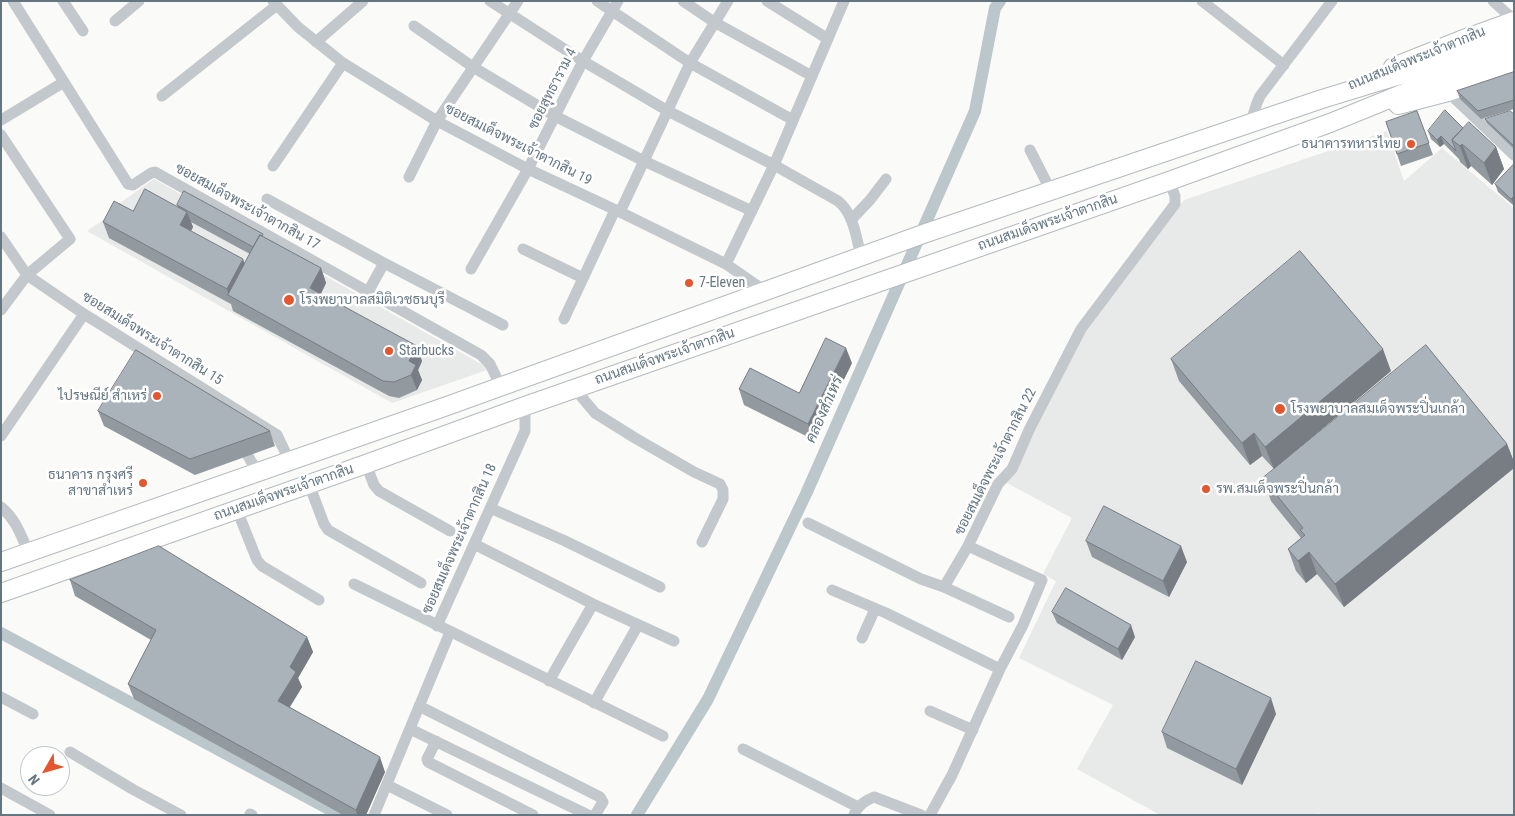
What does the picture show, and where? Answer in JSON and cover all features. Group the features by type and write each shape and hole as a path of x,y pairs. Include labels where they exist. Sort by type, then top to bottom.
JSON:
{"main road":[{"name":"ถนนสมเด็จพระเจ้าตากสิน","path":"1322,99 1426,53 1514,20"},
{"name":"ถนนสมเด็จพระเจ้าตากสิน","path":"1,562 310,455 926,233 1322,99 1412,72 1514,37"},
{"name":"ถนนสมเด็จพระเจ้าตากสิน","path":"1,593 525,406 1169,181 1330,123 1432,82 1514,52"},
{"name":"ถนนสมเด็จพระเจ้าตากสิน","path":"1330,123 1448,92 1514,69"},
{"path":"310,455 315,482"},
{"path":"262,472 276,496"}],"street":[{"name":"ซอยสมเด็จพระเจ้าตากสิน 17","path":"13,1 128,184 133,185 155,172 481,355 490,364 501,387"},
{"path":"63,1 83,31"},
{"path":"115,21 139,1"},
{"path":"316,42 362,1"},
{"path":"490,1 583,60 668,110 774,165 838,201 845,207 851,220 860,256"},
{"path":"409,176 437,121 518,1"},
{"path":"597,1 616,6 690,63 793,120"},
{"path":"683,1 714,22 812,76"},
{"path":"564,319 583,278 644,161 690,63 728,1"},
{"path":"767,1 828,39"},
{"path":"726,264 774,165 844,1"},
{"path":"1202,1 1284,65"},
{"path":"1250,124 1260,96 1332,1"},
{"path":"1493,1 1514,20"},
{"path":"162,96 275,3"},
{"name":"ซอยสมเด็จพระเจ้าตากสิน 19","path":"275,3 298,28 343,63 437,121 528,170 618,211 726,264 765,291"},
{"name":"ซอยสุทธาราม 4","path":"470,269 528,170 583,60 616,6"},
{"path":"414,26 473,67 555,116 644,161 752,211"},
{"path":"273,166 343,63"},
{"path":"1,120 64,82"},
{"path":"1448,92 1514,155"},
{"path":"1,135 70,239 27,275 1,310"},
{"path":"1030,150 1051,191"},
{"path":"851,220 886,179"},
{"name":"ซอยสมเด็จพระเจ้าตากสิน 22","path":"930,815 952,775 1042,580 968,546 998,484 1012,469 1030,428 1081,329 1175,204 1175,196 1169,181"},
{"path":"267,199 503,325"},
{"name":"ซอยสมเด็จพระเจ้าตากสิน 15","path":"1,237 27,275 84,314 277,435 290,462"},
{"path":"523,249 583,278"},
{"path":"368,292 384,263"},
{"path":"1,436 84,314"},
{"path":"575,389 595,413 677,462 720,484 723,490 723,499 702,542"},
{"name":"ซอยสมเด็จพระเจ้าตากสิน 18","path":"525,406 525,431 437,626 662,736"},
{"path":"234,435 262,472"},
{"path":"366,464 374,485 379,491 450,531"},
{"path":"315,482 324,524 328,530 421,582"},
{"path":"1,507 9,514 18,527 29,553"},
{"path":"490,508 660,587"},
{"path":"236,510 257,560 262,566 319,600"},
{"path":"808,523 921,579 944,587 1009,617"},
{"path":"474,544 593,604 674,641"},
{"path":"944,587 968,546"},
{"path":"354,584 437,626"},
{"path":"832,590 1000,669"},
{"path":"549,681 593,604"},
{"path":"862,638 875,609"},
{"path":"594,703 638,625"},
{"path":"374,815 450,632"},
{"path":"1,697 33,714"},
{"path":"419,706 600,797 603,802 595,815"},
{"path":"930,711 972,730"},
{"path":"410,729 588,815"},
{"path":"436,741 427,759 428,762 533,815"},
{"path":"743,749 856,811 864,802 874,797 921,815"},
{"path":"70,752 181,815"},
{"path":"387,785 447,815"},
{"path":"1,788 50,815"}],"shaded area":[{"name":"โรงพยาบาลสมเด็จพระปิ่นเกล้า","path":"1387,131 1404,181 1442,148 1514,208 1514,815 1321,815 1318,813 1317,815 1160,815 1077,769 1113,705 1019,658 1056,581 1043,574 1072,518 1007,483 1083,335 1184,200"},
{"name":"โรงพยาบาลสมิติเวชธนบุรี","path":"154,179 490,369 392,403 87,231 115,212 113,208"}],"building":[{"path":"1514,72 1514,100 1478,111 1457,91"},
{"path":"1445,110 1463,128 1452,140 1456,151 1441,136 1437,140 1428,131"},
{"name":"ธนาคารทหารไทย","path":"1417,111 1429,143 1397,154 1386,122"},
{"path":"1510,111 1514,114 1514,146 1485,119"},
{"path":"1469,122 1496,147 1484,163 1462,144 1460,146 1452,140"},
{"path":"1514,164 1514,196 1511,199 1495,184"},
{"path":"145,189 187,212 180,225 243,259 227,289 103,222 114,201 133,211"},
{"path":"184,191 263,234 262,236 260,235 253,247 177,205"},
{"path":"260,235 321,268 310,288 417,346 409,361 416,365 411,375 394,382 383,381 228,295"},
{"path":"1300,251 1383,349 1265,447 1254,433 1242,443 1171,359"},
{"path":"826,338 846,348 808,424 739,389 750,368 799,393"},
{"path":"1426,345 1507,444 1335,584 1309,552 1298,561 1288,549 1305,535 1300,530 1303,528 1263,478"},
{"name":"ไปรษณีย์ สำเหร่","path":"136,350 270,431 190,459 98,411"},
{"path":"1104,506 1181,546 1163,581 1086,541"},
{"path":"159,546 307,637 290,667 296,672 278,701 380,757 356,810 128,684 156,630 70,580"},
{"path":"1066,588 1131,625 1118,649 1052,612"},
{"path":"1196,661 1271,698 1236,769 1162,732"}],"waterway":[{"name":"คลองสำเหร่","path":"637,815 708,699 806,494 975,111 995,8 1000,1"},
{"path":"1,633 340,815"}],"place":[{"name":"ธนาคารทหารไทย","path":"1411,144"},
{"name":"7-Eleven","path":"689,283"},
{"name":"โรงพยาบาลสมิติเวชธนบุรี","path":"289,300"},
{"name":"Starbucks","path":"389,351"},
{"name":"ไปรษณีย์ สำเหร่","path":"157,396"},
{"name":"โรงพยาบาลสมเด็จพระปิ่นเกล้า","path":"1280,409"},
{"name":"ธนาคาร กรุงศรี สาขาสำเหร่","path":"143,483"},
{"name":"รพ.สมเด็จพระปิ่นกล้า","path":"1206,489"}]}
